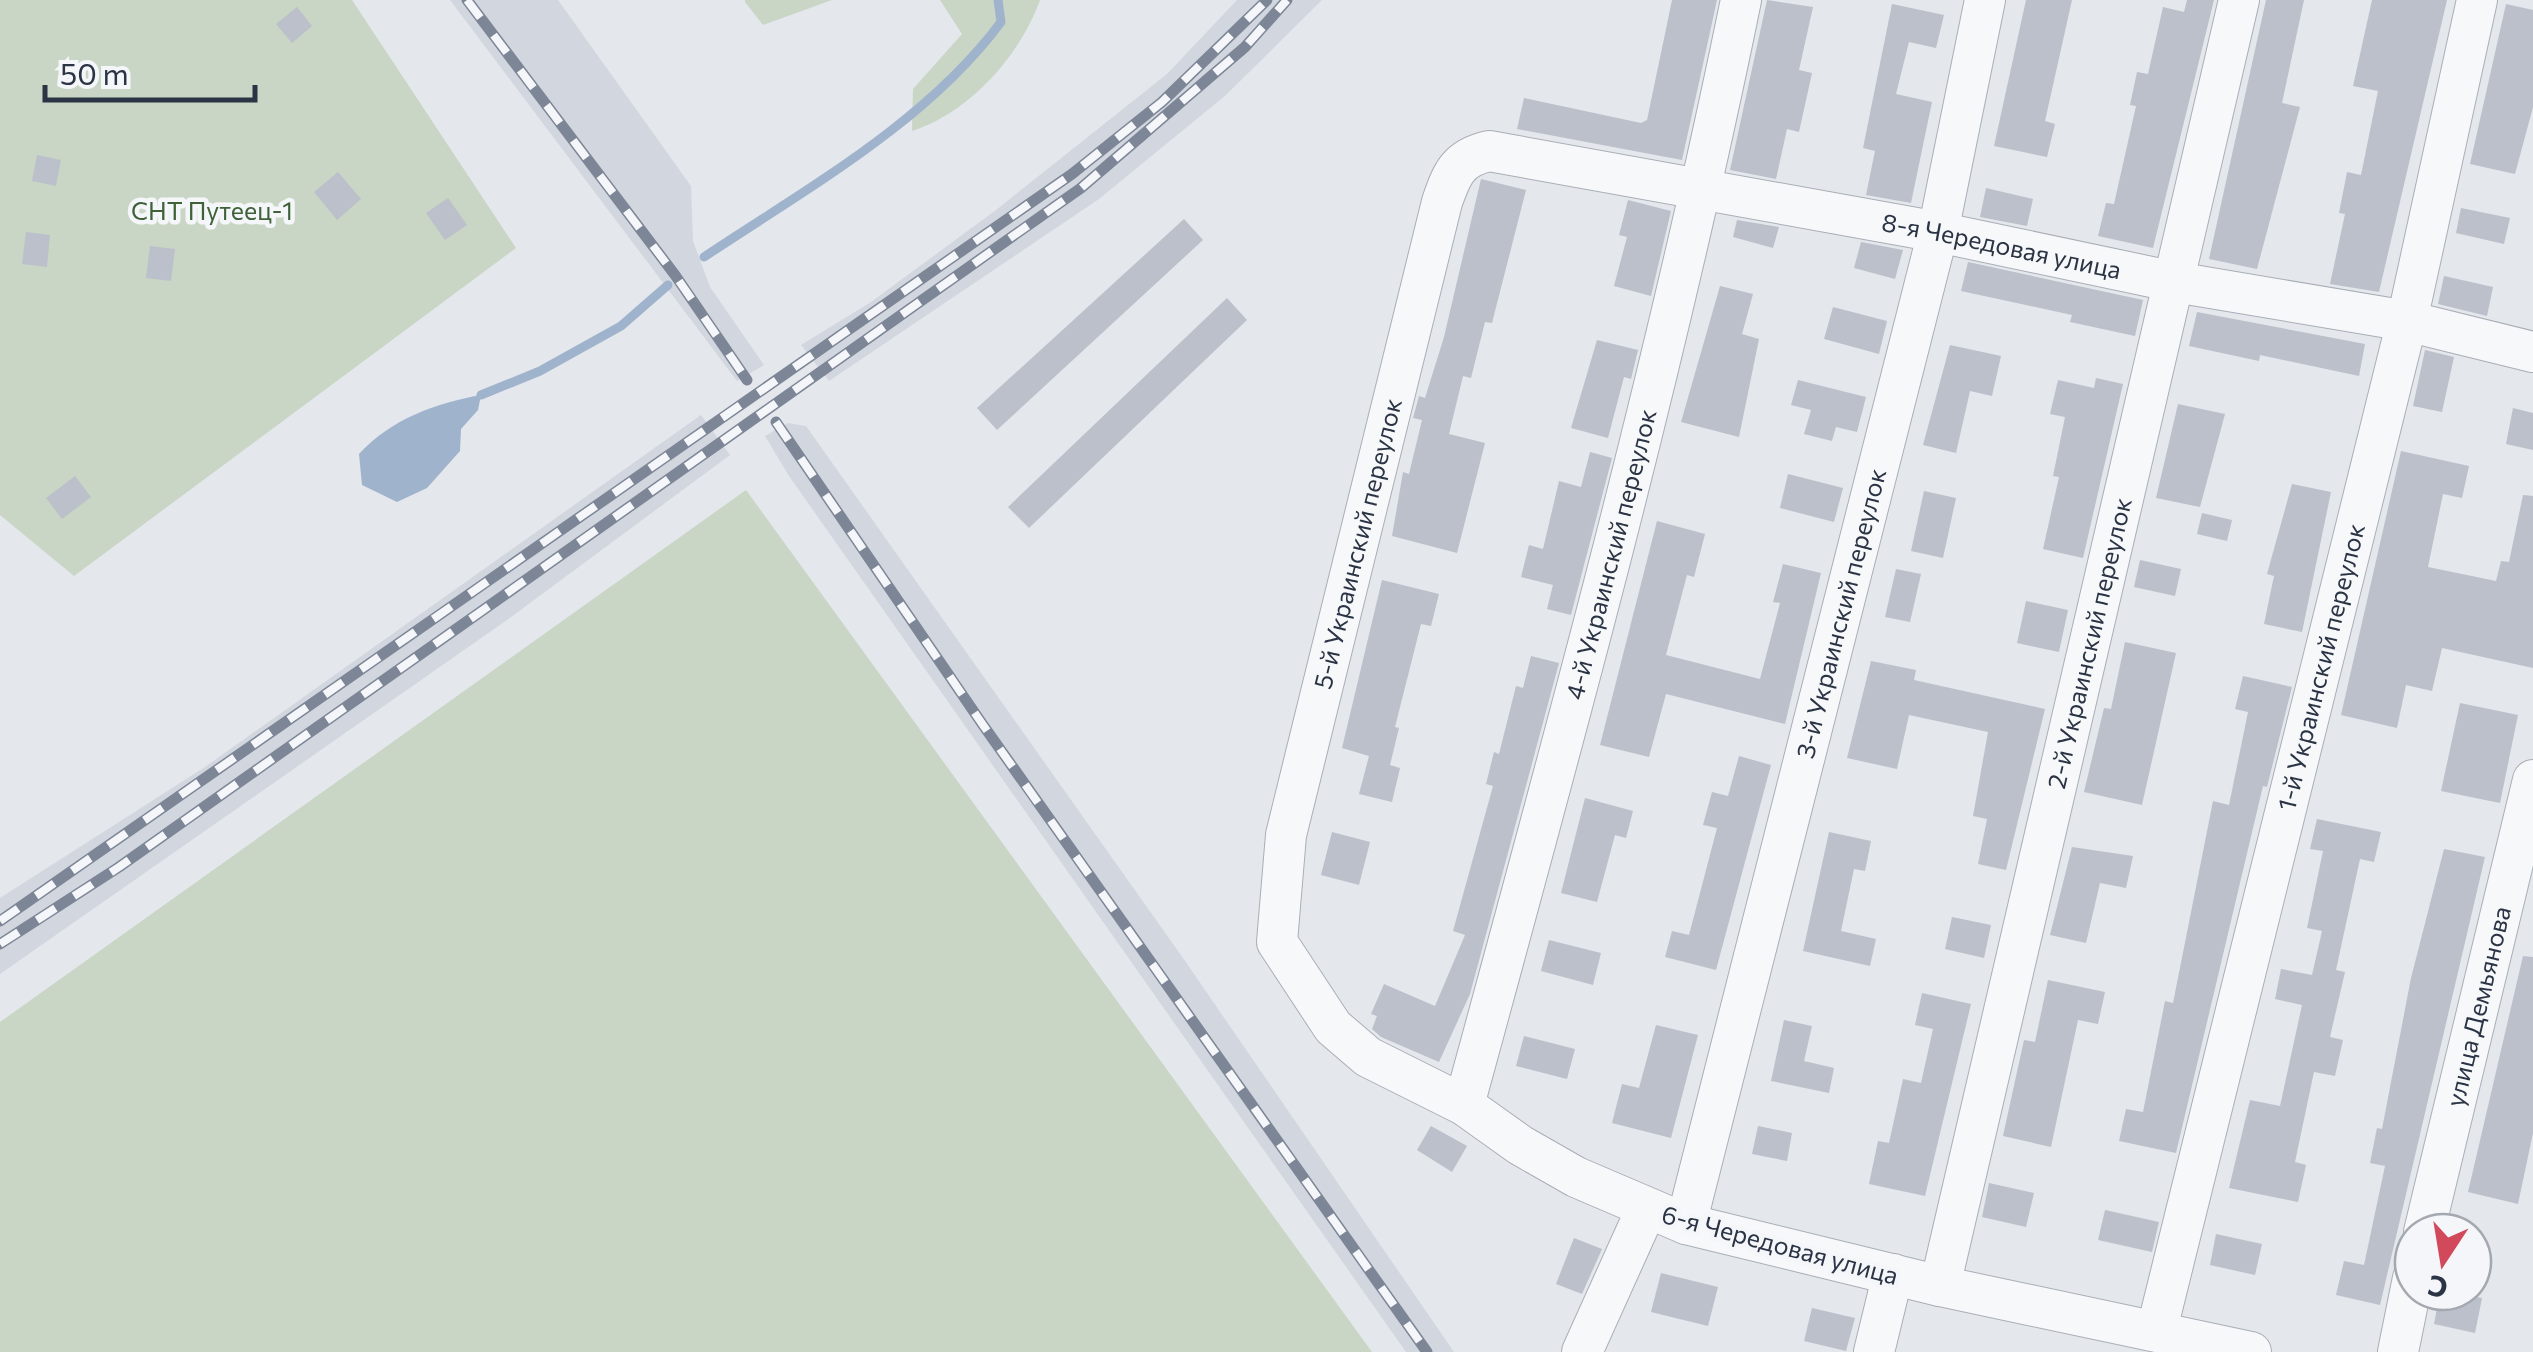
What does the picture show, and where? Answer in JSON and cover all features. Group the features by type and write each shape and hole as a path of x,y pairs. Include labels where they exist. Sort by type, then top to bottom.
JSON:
{"street":[{"name":"4-й Украинский переулок","path":"1464,1105 1582,673 1702,190 1741,0"},
{"name":"3-й Украинский переулок","path":"1686,1224 1938,232 1986,0"},
{"name":"2-й Украинский переулок","path":"1940,1286 2240,0"},
{"name":"1-й Украинский переулок","path":"2130,1335 2408,322 2478,0"},
{"name":"8-я Чередовая улица","path":"1468,156 1489,151 1938,232 2175,282 2408,322 2533,352"},
{"name":"5-й Украинский переулок","path":"1277,942 1286,834 1442,202 1452,172 1468,156"},
{"name":"улица Демьянова","path":"2429,1212 2533,780"},
{"name":"6-я Чередовая улица","path":"1277,942 1333,1026 1368,1058 1464,1105 1520,1145 1646,1210 1686,1224 2130,1335 2251,1352"},
{"path":"1582,1352 1646,1210"},
{"path":"1874,1352 1894,1274"},
{"path":"2398,1352 2406,1312"}],"shaded area":[{"path":"450,0 558,0 691,186 693,241 710,287 764,365 737,381"},
{"path":"1237,0 1322,0 1226,95 1099,199 829,381 801,345 871,302 996,210 1167,74"},
{"path":"701,415 730,455 507,620 0,974 0,898 205,767"},
{"path":"788,423 806,426 1183,958 1454,1352 1406,1352 789,476 765,436"}],"green space":[{"name":"СНТ Путеец-1","path":"0,0 352,0 516,248 74,576 0,515"},
{"path":"745,0 832,0 763,25 745,2"},
{"path":"940,0 1040,0 1020,42 990,80 953,111 912,131 913,89 962,34"},
{"path":"746,490 1372,1352 0,1352 0,1022"}],"water":[{"path":"481,395 478,410 461,429 460,451 427,488 397,502 362,485 359,454 385,431 431,408"}],"building":[{"path":"1672,0 1717,0 1682,160 1517,129 1524,98 1641,123 1647,120"},
{"path":"1767,0 1813,7 1799,70 1812,73 1799,132 1787,129 1776,179 1730,170"},
{"path":"2026,0 2072,0 2045,121 2055,124 2047,157 1994,146"},
{"path":"2187,0 2214,0 2153,248 2098,236 2106,203 2114,204 2136,106 2130,105 2137,72 2148,74 2163,7 2184,12"},
{"path":"2266,0 2304,0 2282,103 2300,107 2257,269 2209,259"},
{"path":"2372,0 2447,0 2379,292 2330,284 2345,214 2339,213 2347,172 2361,175 2378,91 2353,86"},
{"path":"1892,4 1944,15 1936,48 1909,42 1896,94 1932,102 1911,203 1866,195 1875,151 1863,148"},
{"path":"2506,4 2533,10 2533,107 2515,174 2470,164"},
{"path":"297,7 312,26 292,43 276,24"},
{"path":"37,155 61,160 56,186 32,181"},
{"path":"338,172 361,199 337,220 314,192"},
{"path":"1481,179 1526,190 1492,323 1485,322 1471,378 1463,376 1449,434 1485,443 1457,553 1392,536 1403,472 1409,474 1422,420 1413,418 1419,396 1425,398 1444,337"},
{"path":"1986,188 2033,199 2027,226 1980,217"},
{"path":"448,198 467,225 445,240 426,213"},
{"path":"1628,200 1671,211 1651,296 1614,286 1627,237 1619,235"},
{"path":"2461,208 2510,218 2504,244 2456,233"},
{"path":"1184,219 1203,240 997,430 977,408"},
{"path":"1737,220 1779,227 1773,248 1733,237"},
{"path":"26,232 50,235 47,267 22,264"},
{"path":"1861,242 1903,250 1895,279 1854,268"},
{"path":"150,246 175,249 171,281 146,278"},
{"path":"1968,262 2143,300 2135,336 2070,322 2072,315 1961,291"},
{"path":"2444,276 2493,287 2487,316 2438,304"},
{"path":"1720,286 1753,294 1742,334 1759,339 1739,437 1681,422"},
{"path":"1227,298 1247,320 1029,528 1008,507"},
{"path":"1833,307 1887,321 1879,354 1824,339"},
{"path":"2197,312 2365,344 2359,376 2260,355 2259,361 2189,346"},
{"path":"1597,340 1638,350 1631,379 1624,377 1608,438 1571,428"},
{"path":"1950,345 2001,356 1992,396 1970,391 1956,453 1923,445"},
{"path":"2425,350 2454,357 2442,412 2413,406"},
{"path":"2096,378 2123,384 2083,558 2043,549 2059,477 2053,476 2065,417 2050,414 2058,380 2094,388"},
{"path":"1798,380 1866,397 1857,432 1836,427 1832,441 1804,434 1811,410 1791,405"},
{"path":"2178,404 2225,414 2200,507 2156,498"},
{"path":"2513,408 2533,413 2533,450 2506,444"},
{"path":"2401,451 2469,466 2462,498 2443,494 2428,567 2496,581 2501,561 2509,562 2523,495 2533,496 2533,668 2442,648 2432,691 2406,685 2397,728 2341,715"},
{"path":"1590,452 1612,458 1571,615 1547,609 1553,585 1521,577 1529,545 1543,549 1559,481 1581,487"},
{"path":"1788,474 1843,488 1834,522 1780,508"},
{"path":"75,476 91,497 62,519 46,498"},
{"path":"2292,484 2331,492 2302,632 2264,624 2274,576 2267,574"},
{"path":"1924,491 1956,498 1943,558 1911,551"},
{"path":"2202,513 2232,520 2227,541 2197,534"},
{"path":"1657,521 1705,534 1694,577 1687,575 1666,655 1760,679 1780,603 1773,602 1783,564 1821,573 1785,724 1666,694 1649,757 1600,745"},
{"path":"2140,560 2181,569 2175,596 2134,587"},
{"path":"1896,569 1921,574 1910,622 1885,617"},
{"path":"1382,580 1439,594 1431,626 1421,624 1395,727 1399,728 1390,765 1400,768 1392,802 1359,794 1369,756 1342,748"},
{"path":"2026,601 2068,610 2059,652 2017,643"},
{"path":"2125,642 2176,653 2142,805 2084,792 2104,708 2111,709"},
{"path":"1531,656 1559,663 1470,994 1439,1062 1381,1037 1372,1029 1377,1016 1371,1014 1384,984 1435,1006 1465,935 1453,931 1493,786 1486,784 1494,752 1499,754 1516,686 1523,688"},
{"path":"1871,661 1916,670 1914,680 2045,709 2006,870 1978,864 1987,819 1973,816 1988,732 1909,715 1897,769 1847,758"},
{"path":"2243,676 2292,687 2267,787 2263,786 2176,1153 2119,1141 2126,1109 2143,1112 2165,1001 2173,1003 2213,801 2229,805 2248,712 2235,709"},
{"path":"2460,703 2518,715 2500,803 2441,791"},
{"path":"1739,756 1771,765 1716,970 1665,957 1672,931 1689,935 1717,828 1703,825 1712,792 1728,796"},
{"path":"1585,798 1633,811 1626,838 1615,835 1597,902 1561,893"},
{"path":"2317,819 2381,832 2374,862 2360,859 2336,970 2345,972 2330,1037 2343,1040 2335,1076 2314,1072 2295,1162 2306,1165 2298,1202 2229,1188 2250,1100 2280,1106 2302,1005 2275,999 2281,969 2312,975 2322,931 2307,928 2323,851 2310,849"},
{"path":"1332,832 1370,842 1359,885 1321,875"},
{"path":"1829,832 1871,841 1865,871 1854,869 1841,931 1876,939 1870,966 1803,951"},
{"path":"2072,847 2133,856 2126,888 2100,883 2086,943 2050,935"},
{"path":"2444,849 2485,857 2402,1212 2393,1212 2393,1250 2380,1305 2336,1295 2344,1261 2364,1265 2385,1166 2370,1163 2377,1128 2382,1129 2411,978"},
{"path":"1952,917 1991,925 1984,958 1945,949"},
{"path":"1549,940 1601,953 1593,985 1541,971"},
{"path":"2523,956 2533,957 2533,1133 2518,1204 2468,1192"},
{"path":"2048,980 2105,992 2098,1024 2078,1020 2051,1147 2003,1136 2024,1040 2035,1042"},
{"path":"1922,993 1971,1004 1925,1196 1869,1184 1878,1141 1889,1143 1903,1079 1921,1083 1933,1029 1915,1025"},
{"path":"1784,1020 1812,1026 1804,1061 1834,1068 1829,1093 1771,1081"},
{"path":"1656,1025 1698,1035 1671,1138 1612,1123 1622,1084 1639,1088"},
{"path":"1524,1036 1575,1049 1567,1079 1516,1066"},
{"path":"1431,1126 1467,1146 1452,1172 1417,1150"},
{"path":"1758,1126 1792,1133 1787,1161 1752,1154"},
{"path":"1989,1183 2034,1193 2026,1227 1982,1217"},
{"path":"2105,1210 2159,1222 2152,1252 2098,1240"},
{"path":"2216,1234 2262,1244 2255,1275 2210,1265"},
{"path":"1574,1238 1602,1249 1582,1294 1556,1284"},
{"path":"1661,1273 1718,1287 1708,1326 1651,1312"},
{"path":"1812,1308 1855,1318 1846,1351 1804,1341"},
{"path":"2436,1312 2479,1312 2475,1333 2434,1324"}],"waterway":[{"path":"704,257 863,152 938,91 1001,22 998,0"},
{"path":"481,395 540,371 621,326 668,285"}],"railway":[{"path":"467,0 675,275 747,380"},
{"path":"0,921 1072,174 1162,102 1267,0"},
{"path":"0,944 119,867 1081,188 1245,47 1287,0"},
{"path":"776,422 983,725 1427,1352"}]}
